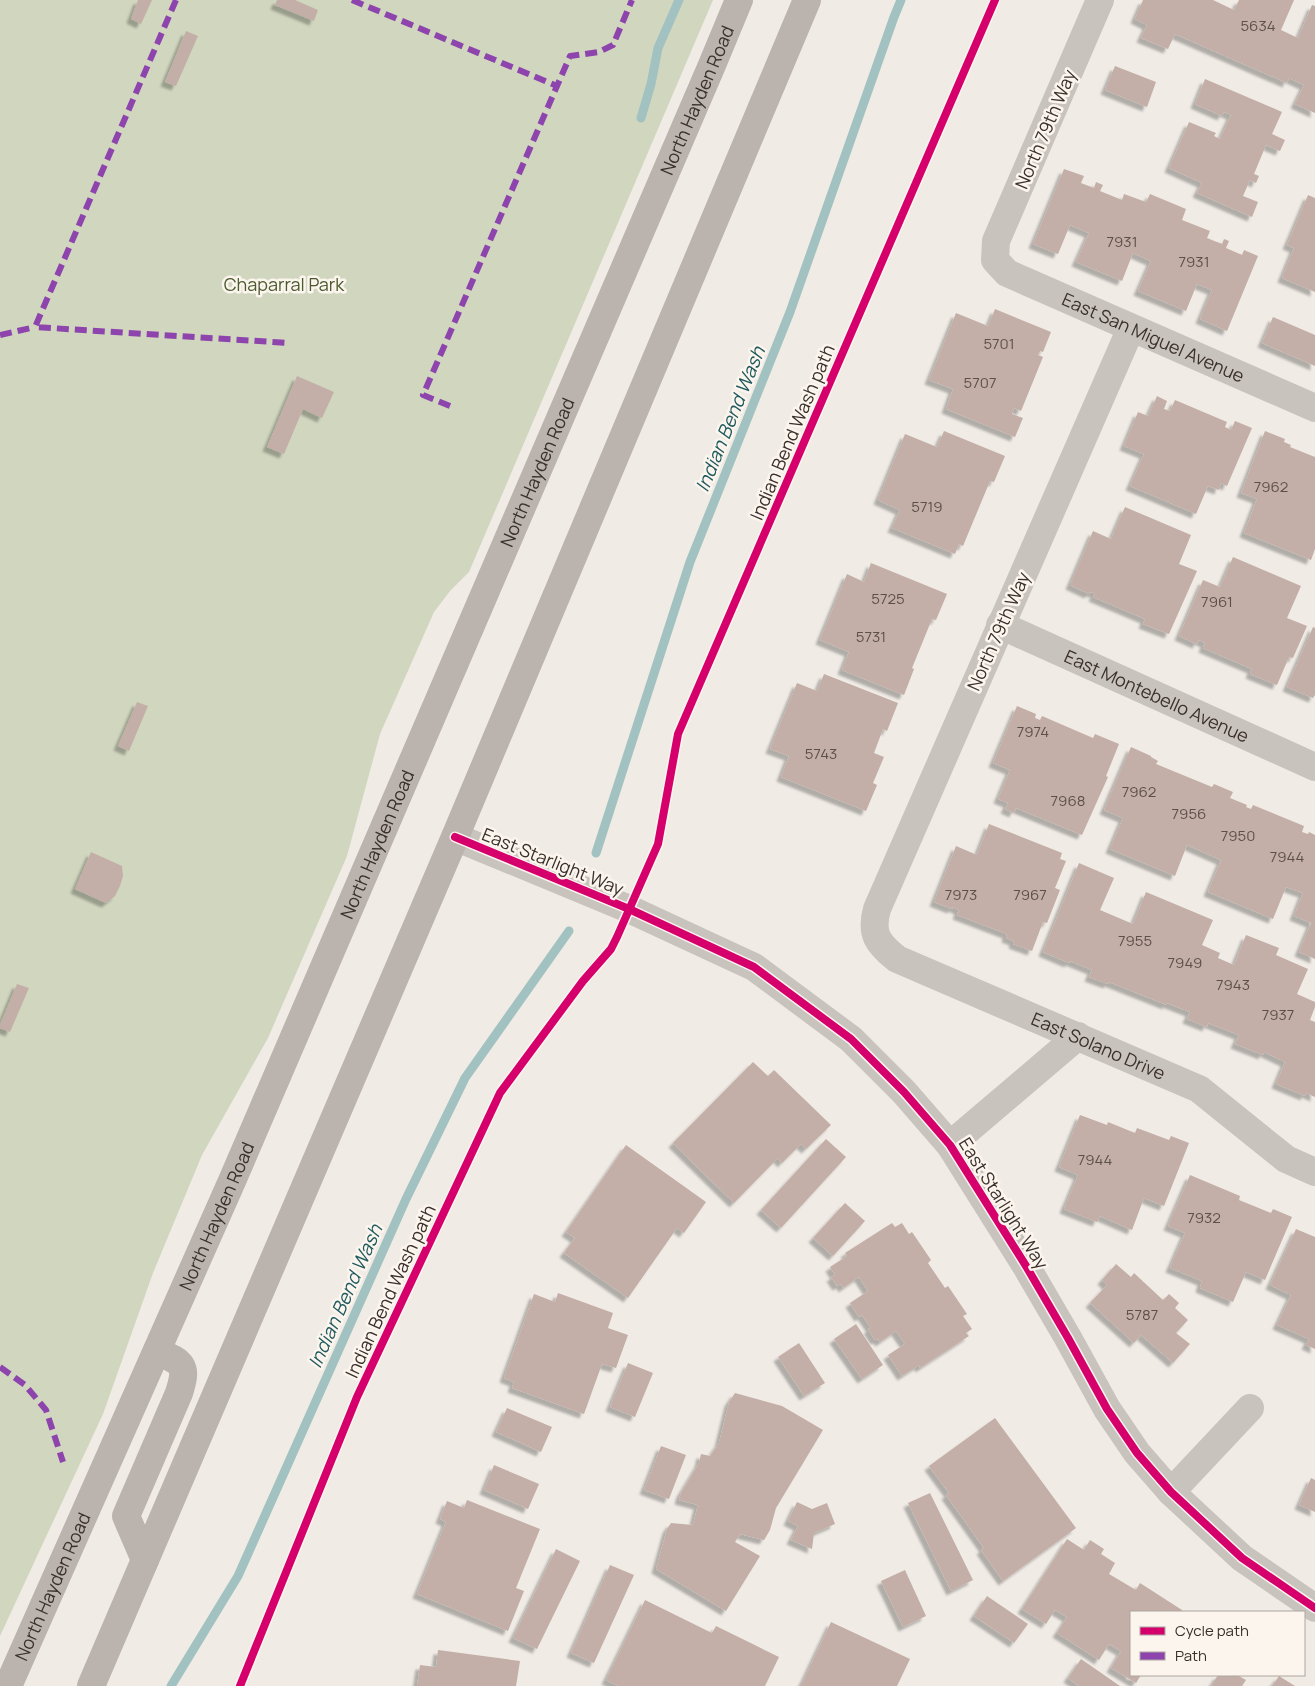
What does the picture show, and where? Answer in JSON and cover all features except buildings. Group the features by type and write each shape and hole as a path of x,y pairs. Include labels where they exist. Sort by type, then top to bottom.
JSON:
{"main road":[{"name":"North Hayden Road","path":"8,1686 157,1351 460,652 712,65 738,0"},
{"path":"91,1686 455,837 807,0"},
{"path":"145,1560 126,1516 179,1393 184,1377 183,1368 175,1359 157,1351"}],"street":[{"name":"North 79th Way","path":"994,260 996,241 1100,0"},
{"name":"East San Miguel Avenue","path":"994,260 1007,273 1315,408"},
{"name":"North 79th Way","path":"876,936 873,923 877,909 1131,328"},
{"name":"East Montebello Avenue","path":"1000,625 1315,767"},
{"name":"East Starlight Way","path":"455,837 630,909 754,968 851,1038 904,1092 950,1145 1026,1266 1107,1409 1137,1454 1171,1492 1242,1558 1315,1608"},
{"name":"East Solano Drive","path":"876,936 883,948 897,959 1199,1089 1286,1159 1315,1172"},
{"path":"950,1145 1078,1036"},
{"path":"1171,1492 1250,1408"}],"green space":[{"name":"Chaparral Park","path":"0,0 713,0 469,572 450,591 434,612 380,734 347,856 268,1038 202,1155 153,1273 103,1414 0,1636"}],"waterway":[{"path":"641,118 651,84 658,48 679,0"},
{"name":"Indian Bend Wash","path":"596,853 690,562 790,312 901,0"},
{"name":"Indian Bend Wash","path":"171,1686 238,1576 406,1199 465,1078 569,931"}],"marked path":[{"path":"176,0 35,327 289,343"},
{"path":"352,0 557,86"},
{"path":"450,406 423,395 570,56 599,52 613,45 632,0"},
{"path":"0,335 35,327"},
{"path":"0,1367 25,1385 46,1410 63,1462"}],"cycle path":[{"name":"Indian Bend Wash path","path":"240,1686 357,1397 500,1093 583,981 611,949 617,937 658,844 678,734 995,0"},
{"path":"455,837 629,909 754,967 851,1039 904,1092 950,1145 1026,1266 1107,1409 1137,1453 1171,1492 1242,1558 1315,1608"}]}
